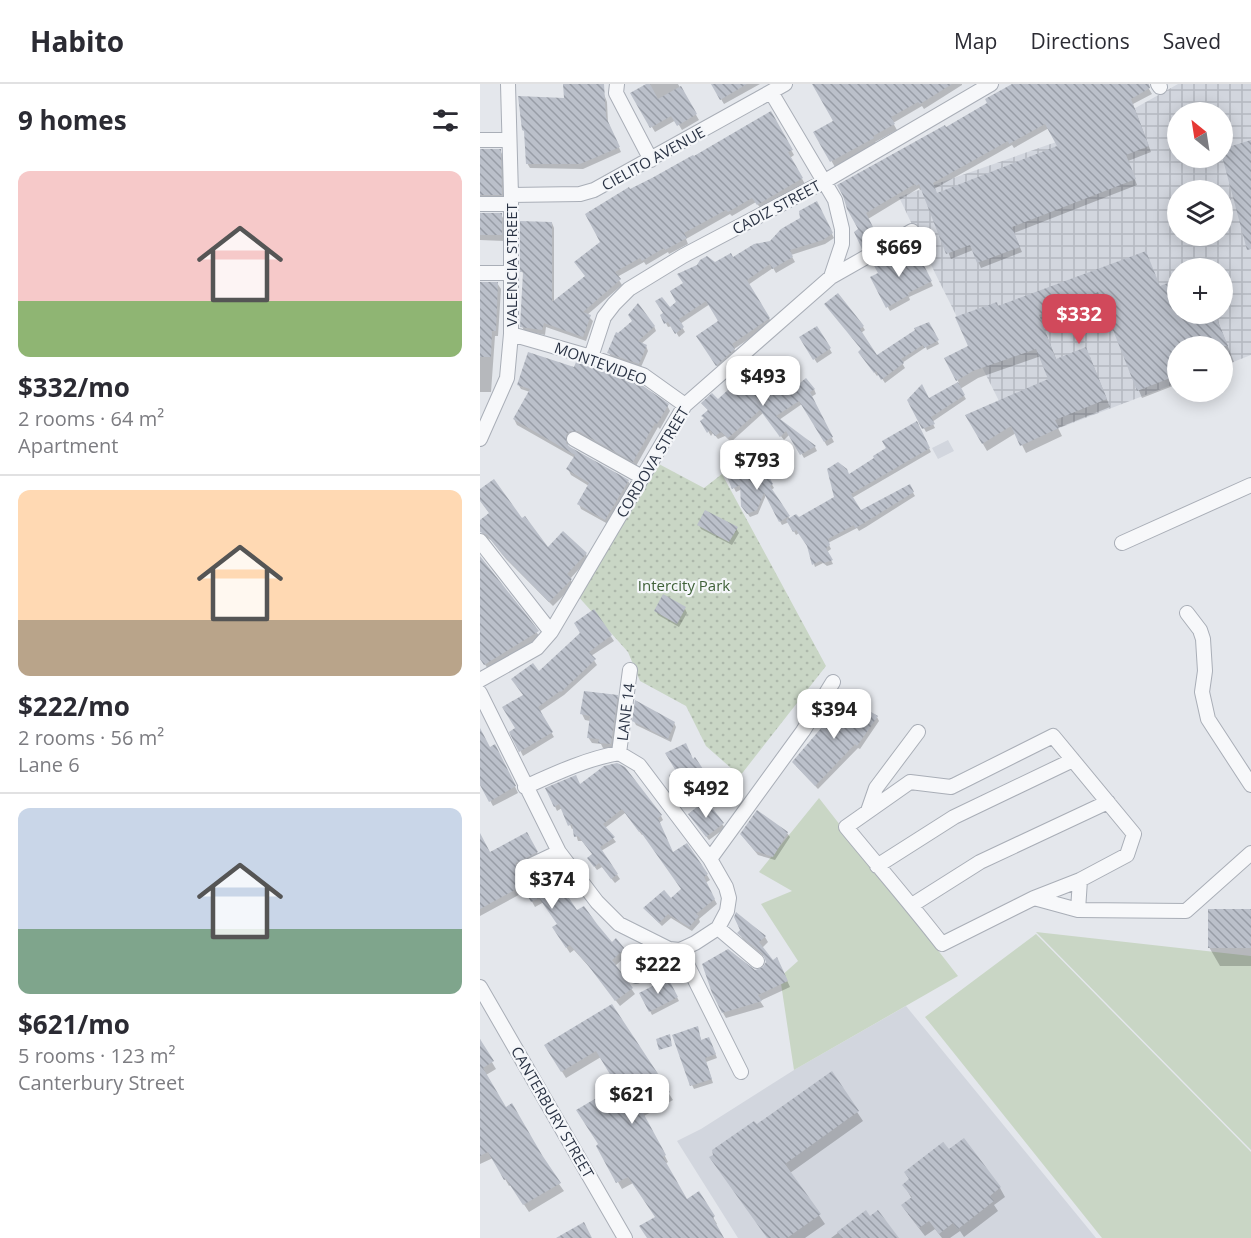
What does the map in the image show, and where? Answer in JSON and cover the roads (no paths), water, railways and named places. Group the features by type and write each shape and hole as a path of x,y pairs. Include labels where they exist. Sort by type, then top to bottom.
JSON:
{"street":[{"name":"VALENCIA STREET","path":"480,439 507,378 511,333 508,84"},
{"path":"617,84 616,93 651,160"},
{"name":"CIELITO AVENUE","path":"480,204 580,194 594,190 785,84"},
{"name":"CADIZ STREET","path":"591,357 604,317 629,289 683,256 825,181 991,84"},
{"path":"771,92 835,200 842,229 842,244 831,277"},
{"path":"480,140 509,140"},
{"path":"831,277 912,231"},
{"path":"480,273 510,273"},
{"name":"CORDOVA STREET","path":"480,680 537,648 551,632 685,405 831,277"},
{"name":"MONTEVIDEO","path":"511,333 643,375 685,405"},
{"path":"574,439 642,477"},
{"path":"1122,543 1251,485"},
{"path":"480,542 551,632"},
{"path":"1187,613 1200,630 1203,639 1205,672 1202,692 1208,719 1251,785"},
{"name":"LANE 14","path":"620,753 630,670"},
{"path":"710,859 802,731 830,687"},
{"path":"480,693 559,852 597,902 619,924 674,950 741,1072"},
{"path":"868,811 876,788 918,732"},
{"path":"1053,736 1134,834 1127,855 1080,880 1034,898 942,944 912,904 877,866 846,827 910,782 951,787 1053,736"},
{"path":"525,787 603,756 620,753 639,765 710,859 726,886 729,898 727,911 718,928 695,943 674,950 636,976"},
{"path":"877,866 954,817 1073,760"},
{"path":"895,763 910,782"},
{"path":"912,904 980,862 1108,802"},
{"path":"524,868 559,852"},
{"path":"1034,898 1078,910 1186,911 1251,853"},
{"path":"1078,910 1080,880"},
{"path":"718,928 757,961"},
{"name":"CANTERBURY STREET","path":"481,991 625,1238"}],"park label":[{"name":"Intercity Park","path":"684,585"}]}
